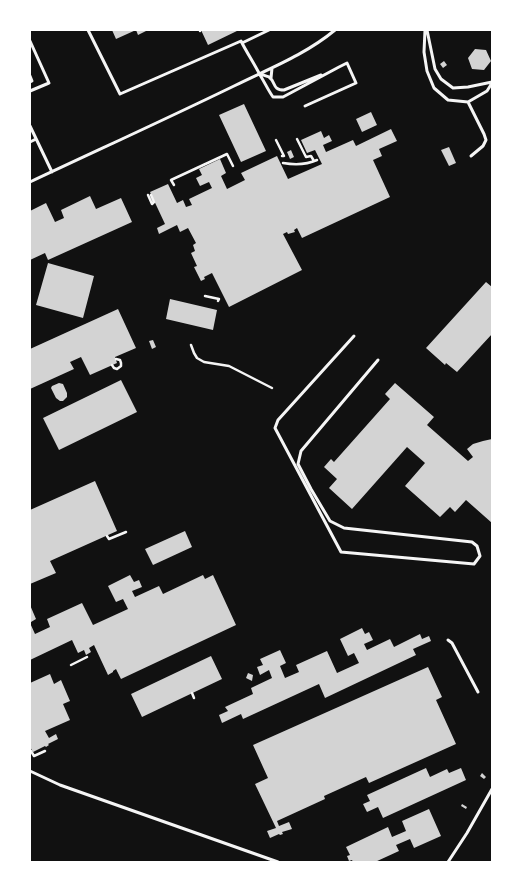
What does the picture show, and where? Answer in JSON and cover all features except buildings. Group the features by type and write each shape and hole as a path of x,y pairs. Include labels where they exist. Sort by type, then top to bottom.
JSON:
{"lane":[{"path":"88,30 120,94 241,41 242,43 268,30"},
{"path":"30,182 293,58 323,40 335,30"},
{"path":"426,30 436,69 441,79 452,88 468,87 492,82"},
{"path":"426,30 424,52 427,71 434,88 448,100 468,102 487,91 492,82"},
{"path":"30,40 49,83 30,91"},
{"path":"242,43 268,91 273,97 283,97 347,63 356,83 305,106"},
{"path":"259,73 270,78 276,88 279,90 284,90 339,67"},
{"path":"270,78 272,68"},
{"path":"30,76 32,81 30,82"},
{"path":"468,102 486,140 483,146 471,156"},
{"path":"30,126 52,172"},
{"path":"30,142 36,139"},
{"path":"354,336 278,420 275,428 341,552 474,564 480,556 477,546 472,542 344,528 330,521 298,464 301,451 378,360"},
{"path":"448,640 452,643 478,692"},
{"path":"30,771 60,785 278,862"},
{"path":"448,862 467,833 492,789"}],"path":[{"path":"283,163 297,165 315,161 311,156 306,157 297,139"},
{"path":"276,140 284,156 282,156"},
{"path":"174,185 171,180 227,154 233,166"},
{"path":"204,296 218,299 218,301"},
{"path":"191,345 197,358 204,362 229,366 272,388"},
{"path":"112,365 115,368 121,366 122,363 120,360 116,359"},
{"path":"107,536 109,539 126,532"},
{"path":"71,665 87,657"},
{"path":"192,693 194,698"},
{"path":"31,750 34,756 45,751"}]}
